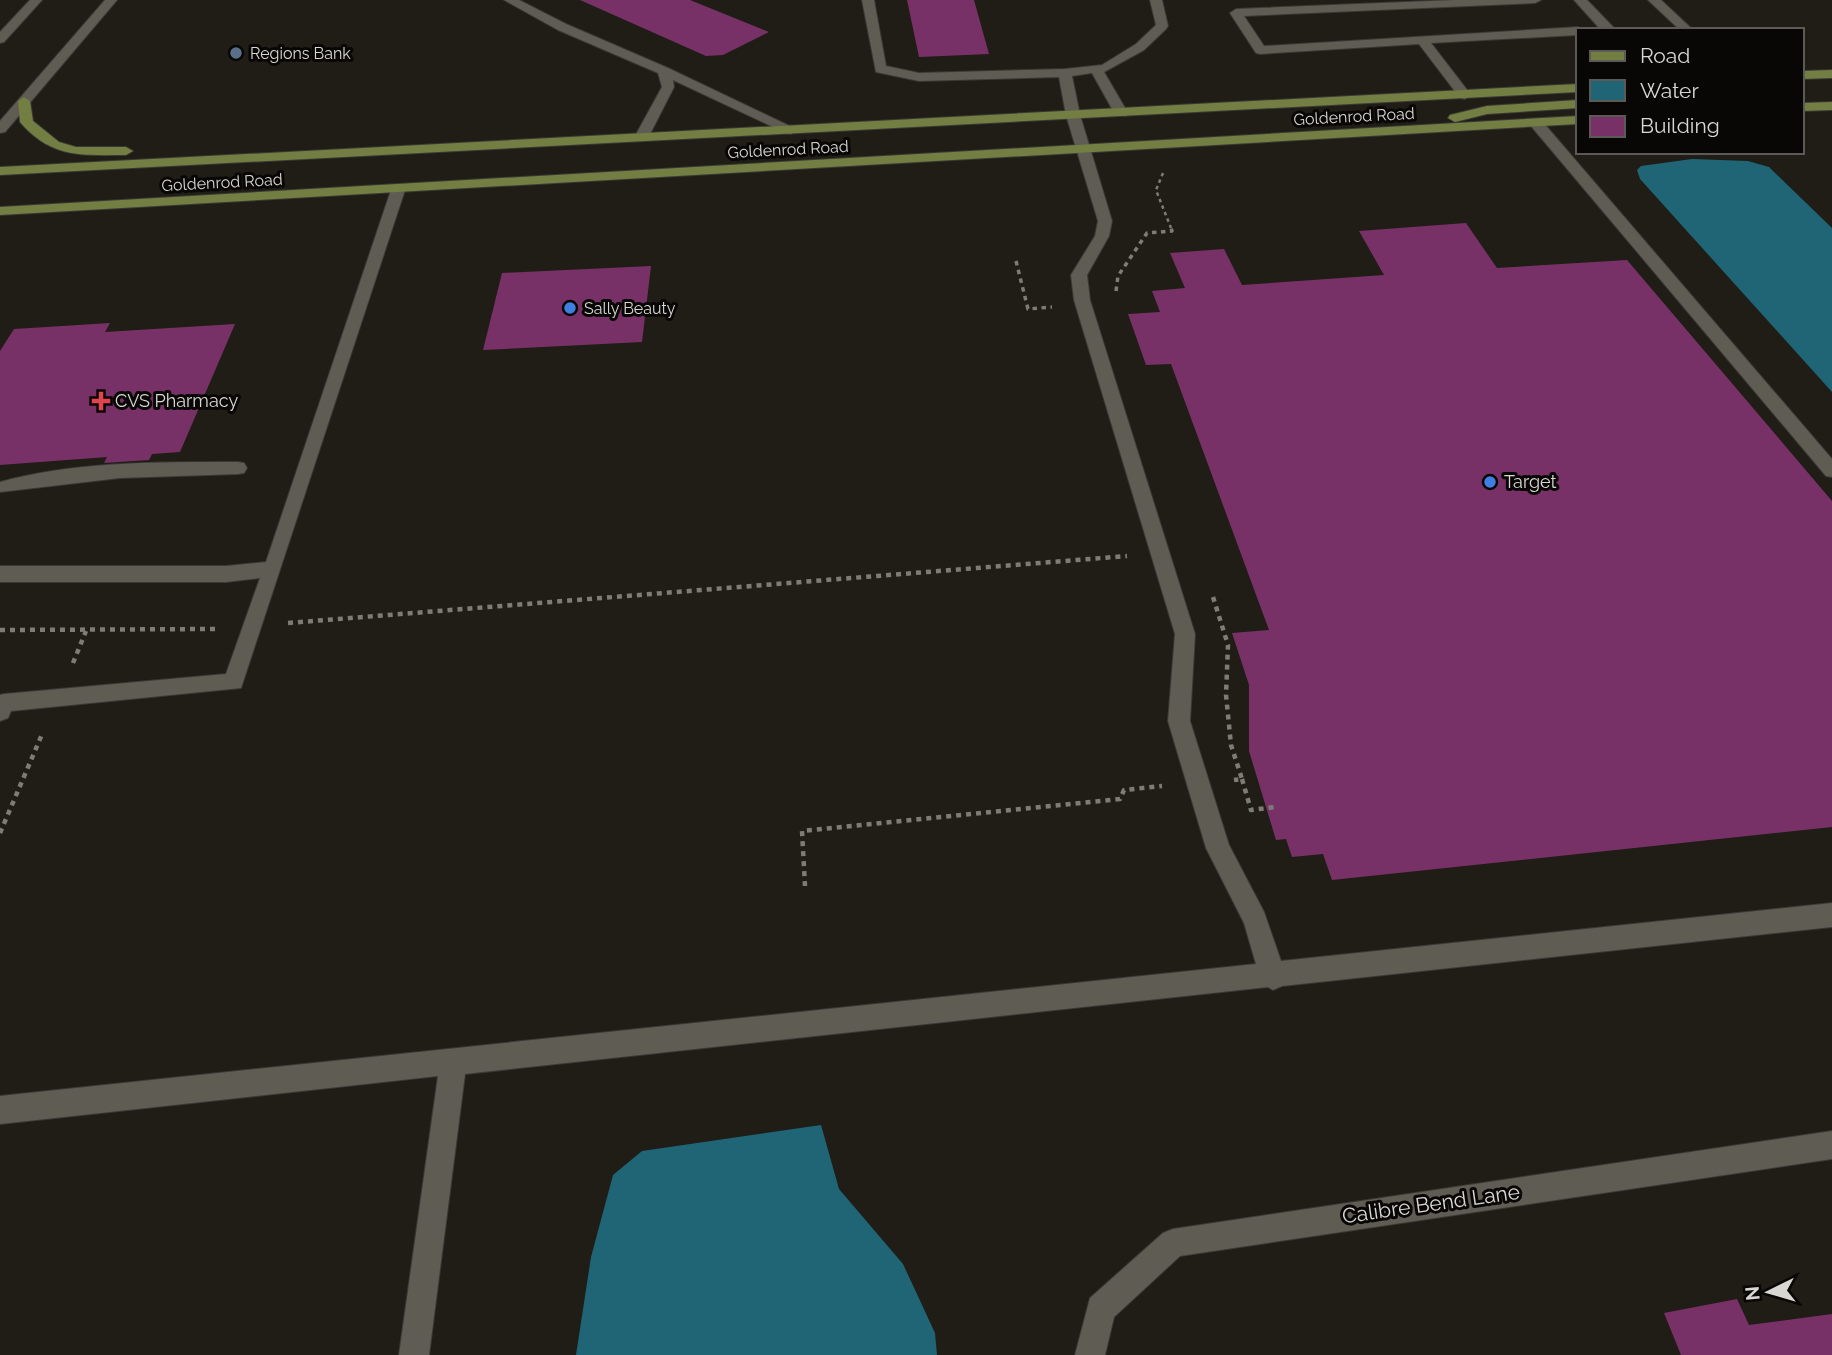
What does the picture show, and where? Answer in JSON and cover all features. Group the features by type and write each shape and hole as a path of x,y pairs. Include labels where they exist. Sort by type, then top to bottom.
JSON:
{"main road":[{"path":"1804,75 1832,74"},
{"name":"Goldenrod Road","path":"0,171 1576,88"},
{"path":"24,101 27,122 54,145 75,150 273,146 363,153"},
{"path":"1405,131 1487,110 1576,104"},
{"path":"1804,107 1832,106"},
{"name":"Goldenrod Road","path":"0,211 1576,120"}],"street":[{"path":"0,39 36,0"},
{"path":"0,129 111,0"},
{"path":"510,0 562,27 791,130"},
{"path":"868,0 880,69 930,76 1065,73 1105,68 1140,47 1162,26 1156,0"},
{"path":"1535,0 1236,13 1261,50 1576,31"},
{"path":"1580,0 1609,28"},
{"path":"1654,0 1685,28"},
{"path":"0,19 20,18"},
{"path":"1422,40 1465,94"},
{"path":"1096,69 1121,113"},
{"path":"641,138 668,87 664,71"},
{"path":"1065,73 1082,149 1105,221 1102,236 1079,275 1083,305 1185,634 1179,721 1218,848 1255,920 1273,976"},
{"path":"1536,123 1832,471"},
{"path":"0,712 4,703 234,682 398,190"},
{"path":"4,487 57,477 190,468 238,468"},
{"path":"0,574 226,574 273,569"},
{"path":"0,1110 1832,915"},
{"path":"414,1355 453,1063"},
{"name":"Calibre Bend Lane","path":"1090,1355 1101,1309 1173,1242 1832,1145"}],"path":[{"path":"1016,261 1028,309 1114,303 1118,276 1147,233 1172,231 1156,190 1164,175 1158,163"},
{"path":"0,630 193,631 1162,553"},
{"path":"1209,585 1228,645 1226,695 1231,745 1251,810 1275,807"},
{"path":"805,887 802,831 1119,799 1124,790 1242,779"}],"water":[{"path":"1692,159 1748,161 1769,167 1832,228 1832,392 1640,179 1637,170 1641,166"},
{"path":"821,1125 839,1189 903,1264 935,1333 937,1355 576,1355 591,1257 613,1175 642,1151"}],"building":[{"path":"580,0 690,0 769,32 723,55 706,56"},
{"path":"907,0 974,0 989,54 919,57"},
{"path":"1466,223 1497,268 1627,260 1832,501 1832,827 1332,880 1323,854 1292,857 1286,839 1276,840 1249,751 1249,685 1232,633 1269,630 1171,364 1146,365 1128,314 1160,312 1152,291 1185,288 1170,253 1224,249 1242,285 1384,275 1359,231"},
{"name":"Sally Beauty","path":"651,266 642,342 483,350 502,273"},
{"name":"CVS Pharmacy","path":"110,323 105,332 235,324 180,452 152,454 149,460 104,463 107,457 0,465 0,351 14,329"},
{"path":"1737,1299 1749,1325 1832,1314 1832,1355 1681,1355 1664,1313"}],"place":[{"name":"Regions Bank","path":"236,53"},
{"name":"Sally Beauty","path":"570,308"},
{"name":"CVS Pharmacy","path":"101,401"},
{"name":"Target","path":"1490,482"}]}
